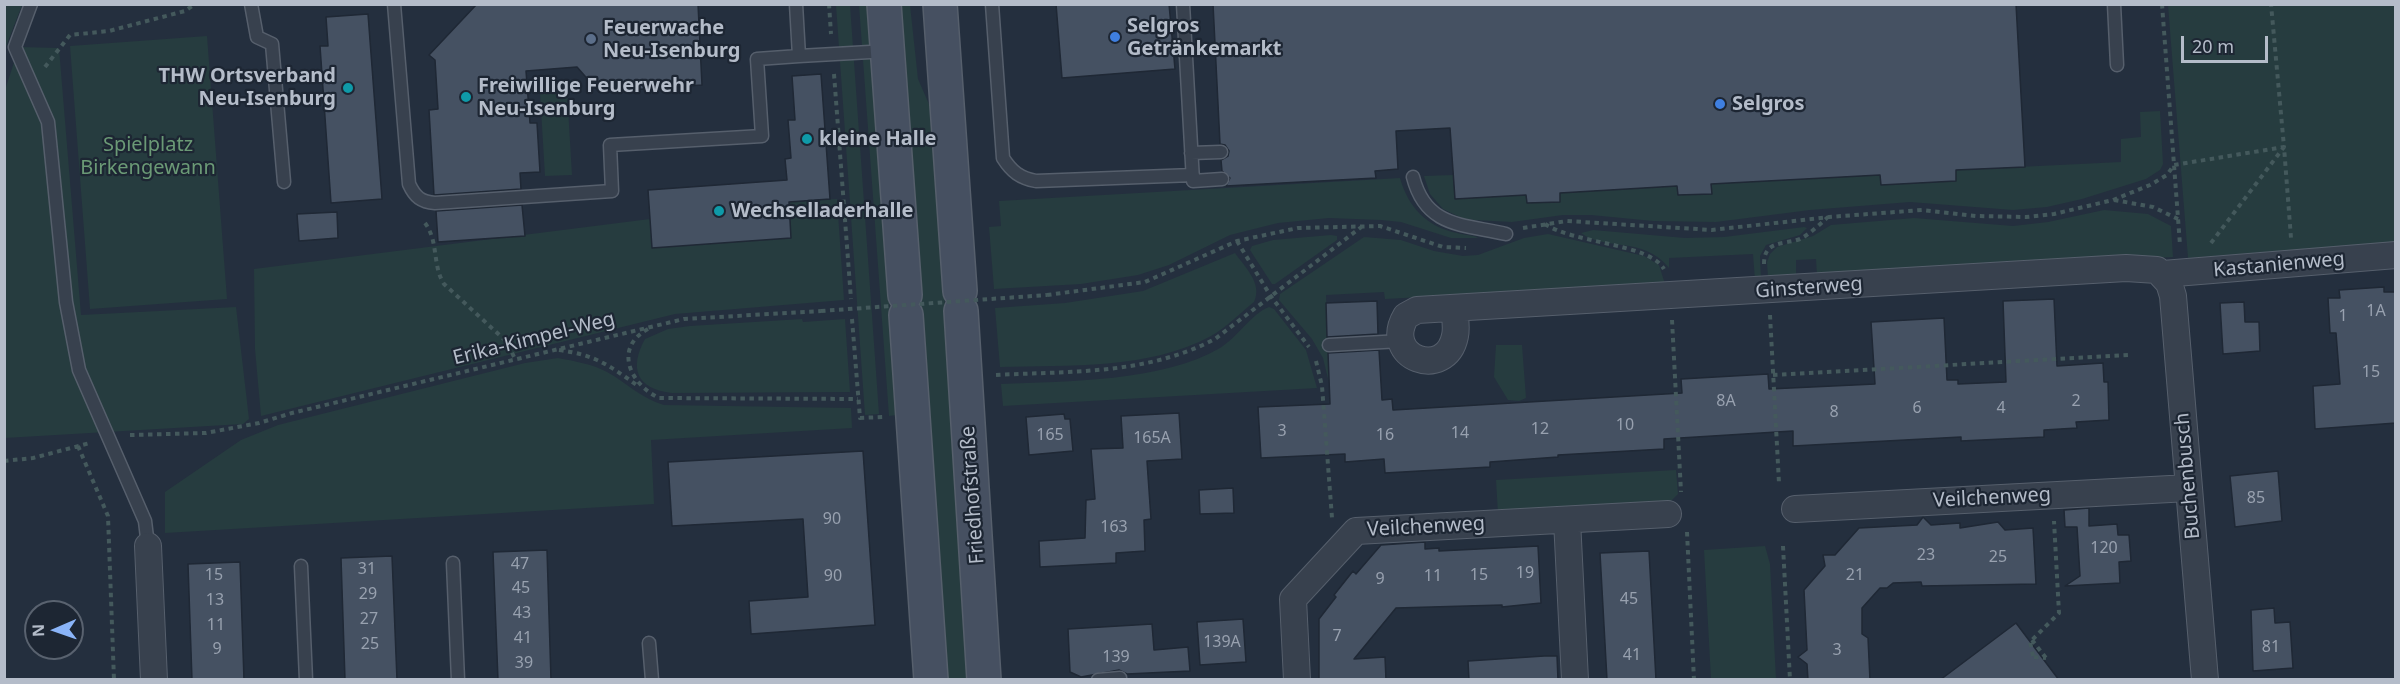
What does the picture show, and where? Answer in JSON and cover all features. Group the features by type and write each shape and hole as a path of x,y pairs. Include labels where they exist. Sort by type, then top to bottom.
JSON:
{"main road":[{"path":"884,4 931,680"},
{"name":"Friedhofstraße","path":"940,4 984,680"}],"street":[{"name":"Kastanienweg","path":"2163,274 2396,255"},
{"name":"Ginsterweg","path":"1401,341 1402,321 1411,312 2126,268 2157,270 2163,274"},
{"name":"Buchenbusch","path":"2163,274 2173,296 2205,680"},
{"path":"1401,341 1406,350 1418,359 1440,358 1447,353 1455,336 1455,309"},
{"name":"Veilchenweg","path":"1795,509 2189,488"},
{"name":"Veilchenweg","path":"1297,680 1293,599 1356,531 1679,512"},
{"path":"1567,520 1575,680"},
{"path":"148,546 154,680"}],"lane":[{"path":"31,4 15,47 48,122 66,302 79,370 145,520 148,546"},
{"path":"251,4 257,37 272,44 284,182"},
{"path":"394,4 409,184 414,194 423,202 612,191 610,145 762,136 757,59 888,51"},
{"path":"796,4 799,56"},
{"path":"992,4 1003,158 1010,170 1022,178 1036,182 1192,175"},
{"path":"1183,4 1193,181 1222,179"},
{"path":"2114,4 2117,65"},
{"path":"1191,153 1221,152"},
{"path":"1413,177 1416,191 1434,214 1447,222 1506,234"},
{"path":"1329,345 1401,341"},
{"path":"453,563 458,680"},
{"path":"301,566 306,680"},
{"path":"649,643 652,680"},
{"path":"1098,680 1120,678"}],"path":[{"path":"32,84 70,36 109,31 185,11 195,4"},
{"path":"829,4 851,299"},
{"path":"2113,200 2153,207 2178,219 2162,4"},
{"path":"2271,4 2293,264"},
{"path":"2113,200 2150,185 2167,175 2174,165 2284,147"},
{"path":"2189,272 2284,147"},
{"path":"414,194 411,206 433,236 439,276 444,284 507,342 515,359"},
{"name":"Erika-Kimpel-Weg","path":"259,423 292,413 684,320 1047,295 1145,282 1237,241 1298,228 1364,225 1396,230 1443,247 1460,249 1475,247 1506,234 1545,223 1618,223 1664,229 1712,230 1828,217 1922,210 1976,216 2026,217 2054,214 2113,200"},
{"path":"1779,483 1764,255 1772,245 1802,238 1828,217"},
{"path":"1545,223 1559,233 1651,255 1660,261 1665,271 1671,296 1681,489 1679,512 1694,680"},
{"path":"995,375 1104,370 1159,361 1197,349 1215,339 1364,225"},
{"path":"1237,241 1270,295 1312,351 1318,367 1322,386 1334,554"},
{"path":"852,319 860,418 884,417"},
{"path":"643,390 632,374 629,356 635,340 641,333 654,326"},
{"path":"555,350 583,354 604,361 643,390 658,398 858,399"},
{"path":"1773,375 2128,355"},
{"path":"78,446 108,516 114,680"},
{"path":"2032,640 2046,658 2033,656 2032,640 2059,613 2054,515"},
{"path":"1783,546 1790,680"}],"green space":[{"path":"4,5 22,5 5,49"},
{"path":"836,5 850,5 879,414 865,415"},
{"path":"859,5 868,5 897,415 889,416"},
{"path":"899,5 910,5 918,79 932,111 970,679 946,679"},
{"path":"2168,5 2395,5 2395,242 2188,258"},
{"name":"Spielplatz Birkengewann","path":"207,36 227,299 90,309 70,46"},
{"path":"19,47 59,48 81,315 236,307 249,419 243,424 5,438 5,90"},
{"path":"567,91 572,175 545,176 540,93"},
{"path":"2160,111 2163,164 2160,170 2146,179 2082,199 2047,207 2013,210 1910,202 1810,210 1716,222 1653,221 1591,215 1563,215 1512,222 1462,218 1443,209 1430,194 1424,176 1453,175 1455,199 1526,195 1527,203 1560,202 1560,193 1677,186 1678,195 1712,194 1711,184 1880,175 1881,185 1955,181 1956,170 2121,162 2121,139 2141,137 2140,112"},
{"path":"1400,178 1408,198 1428,221 1446,230 1478,238 1451,238 1401,222 1381,220 1329,218 1278,223 1230,235 1169,265 1138,275 1081,284 994,289 989,227 1001,226 999,201"},
{"path":"837,199 844,300 675,314 261,416 255,349 254,269 650,219 791,238 789,202"},
{"path":"2104,210 2148,214 2171,226 2173,257 1817,276 1816,259 1796,260 1796,277 1768,278 1767,262 1770,254 1777,247 1813,236 1831,225 1914,218 2013,226 2048,222"},
{"path":"1807,228 1800,235 1766,245 1760,256 1761,279 1755,280 1753,254 1669,258 1669,268 1659,258 1648,252 1601,242 1581,233 1593,230 1685,238 1724,237"},
{"path":"1548,234 1644,256 1659,265 1665,284 1385,299 1384,292 1326,295 1330,387 1323,358 1312,339 1279,300 1280,294 1364,237 1401,240 1434,251 1463,256 1478,255 1524,238"},
{"path":"1337,236 1337,240 1275,284 1272,284 1250,250 1252,246 1273,240"},
{"path":"1235,253 1255,282 1254,302 1211,336 1161,355 1108,364 1000,367 995,308 1065,303 1143,291"},
{"path":"1269,307 1274,309 1306,350 1317,388 1003,406 1001,384 1114,378 1171,368 1197,359 1227,343 1256,315"},
{"path":"802,319 803,322 845,319 850,392 672,393 650,387 639,375 637,359 645,339 668,329"},
{"path":"1496,345 1522,345 1526,398 1519,401 1508,400 1494,377"},
{"path":"558,358 601,369 649,399 664,405 851,408 852,428 651,440 654,504 165,533 165,492 241,440 278,425 525,363"},
{"path":"1676,470 1678,494 1668,504 1498,514 1496,480"},
{"path":"1765,546 1770,564 1776,679 1711,679 1704,550"}],"building":[{"name":"Freiwillige Feuerwehr Neu-Isenburg","path":"477,4 698,4 702,85 599,92 577,67 526,71 530,123 537,123 540,172 520,173 521,189 434,195 429,110 438,109 435,60 429,55"},
{"name":"Selgros Getränkemarkt","path":"1056,4 1169,4 1175,69 1062,78"},
{"name":"Selgros","path":"1213,4 2016,4 2025,167 1956,170 1956,181 1881,185 1880,175 1711,184 1712,194 1678,195 1677,186 1560,193 1560,202 1527,203 1526,195 1455,199 1450,128 1396,131 1398,169 1375,171 1376,178 1226,186 1230,178 1222,171 1221,160 1228,156 1229,151 1225,145 1220,144"},
{"name":"THW Ortsverband Neu-Isenburg","path":"368,14 382,199 331,203 320,46 328,46 326,17"},
{"name":"Wechselladerhalle","path":"821,74 830,199 789,202 791,238 652,248 648,190 787,180 785,159 791,158 788,120 795,120 792,76"},
{"path":"522,205 525,236 438,242 436,211"},
{"path":"337,212 338,238 299,241 297,214"},
{"path":"2384,287 2384,292 2396,292 2396,423 2315,429 2313,386 2340,384 2336,333 2330,333 2328,298 2340,298 2339,290"},
{"path":"2054,299 2057,366 2103,363 2104,382 2108,382 2109,420 2076,422 2077,428 2044,430 2044,437 1961,441 1961,437 1793,446 1793,431 1664,439 1664,449 1558,455 1558,457 1490,462 1490,467 1385,473 1384,459 1345,462 1345,454 1261,458 1258,407 1330,404 1328,353 1379,350 1382,400 1392,399 1393,410 1682,393 1681,379 1768,374 1769,389 1875,384 1871,322 1944,318 1947,380 1958,380 1958,384 2006,382 2003,301"},
{"path":"1377,301 1378,334 1327,337 1326,303"},
{"path":"2244,302 2245,322 2259,322 2260,351 2223,354 2220,303"},
{"path":"1179,413 1182,459 1147,461 1151,519 1144,520 1145,551 1116,553 1116,563 1040,567 1039,541 1085,538 1086,500 1095,499 1091,449 1123,448 1121,416"},
{"path":"1064,414 1065,419 1070,419 1073,451 1029,455 1026,417"},
{"path":"863,451 875,625 751,634 749,601 808,597 803,519 672,526 668,462"},
{"path":"2278,471 2282,521 2235,527 2230,476"},
{"path":"1233,488 1234,513 1200,514 1199,490"},
{"path":"2089,508 2089,526 2117,524 2118,535 2129,535 2131,561 2119,562 2120,583 2065,586 2080,576 2077,527 2065,527 2064,510"},
{"path":"1923,517 1931,525 1960,523 1960,528 1998,522 2005,530 2033,528 2036,584 1922,586 1921,582 1893,583 1887,588 1880,588 1862,608 1862,634 1868,638 1870,680 1808,680 1807,664 1798,657 1807,650 1804,590 1825,566 1823,555 1835,555 1859,528 1917,525"},
{"path":"1425,542 1425,549 1439,548 1439,551 1538,546 1541,603 1502,607 1502,605 1396,608 1354,659 1385,657 1386,680 1319,680 1319,619 1336,597 1334,595 1353,571 1356,574 1381,545"},
{"path":"547,550 551,680 498,680 493,552"},
{"path":"1649,551 1656,680 1607,680 1600,553"},
{"path":"392,556 397,680 345,680 341,558"},
{"path":"240,562 244,680 192,680 188,564"},
{"path":"2274,608 2275,623 2290,622 2293,668 2253,671 2251,610"},
{"path":"1243,619 1246,662 1200,665 1197,622"},
{"path":"2016,623 2059,680 1940,680"},
{"path":"1152,624 1154,650 1188,647 1190,671 1127,674 1119,670 1081,677 1070,672 1068,629"},
{"path":"1557,656 1558,680 1469,680 1468,661"}],"place":[{"name":"Selgros Getränkemarkt","path":"1115,37"},
{"name":"Feuerwache Neu-Isenburg","path":"591,39"},
{"name":"THW Ortsverband Neu-Isenburg","path":"348,88"},
{"name":"Freiwillige Feuerwehr Neu-Isenburg","path":"466,97"},
{"name":"Selgros","path":"1720,104"},
{"name":"kleine Halle","path":"807,139"},
{"name":"Wechselladerhalle","path":"719,211"}]}
